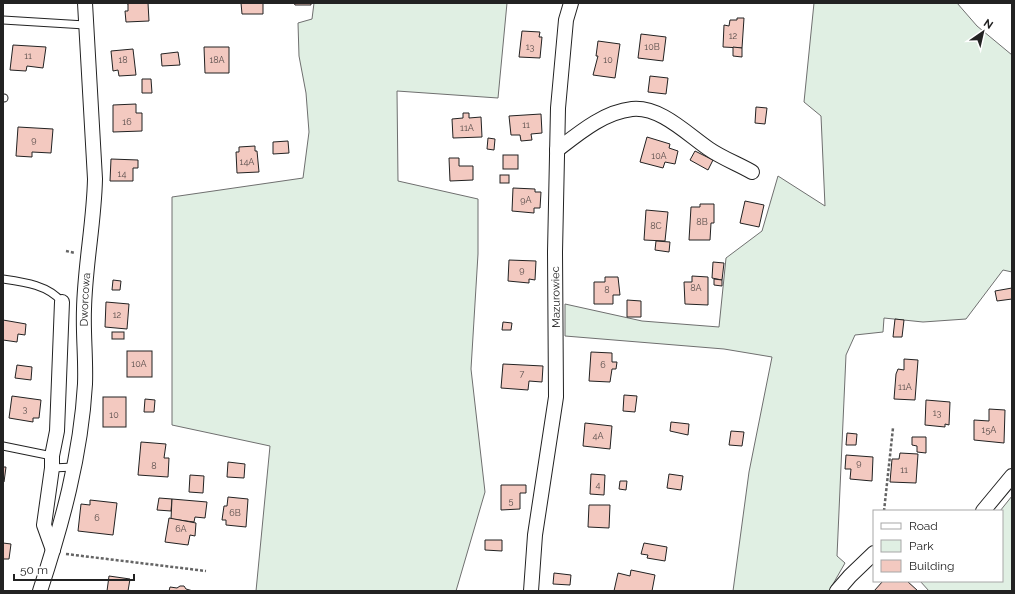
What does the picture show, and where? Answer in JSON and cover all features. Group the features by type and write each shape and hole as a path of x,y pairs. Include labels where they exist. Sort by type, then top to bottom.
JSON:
{"street":[{"name":"Dworcowa","path":"40,591 57,535 74,467 85,384 84,309 95,207 95,179 85,25 85,3"},
{"name":"Mazurowiec","path":"531,591 535,535 556,397 557,150 559,100 566,20 571,3"},
{"path":"557,150 577,134 610,115 632,109 653,112 710,150 752,172"},
{"path":"52,551 44,525 57,431 62,302"},
{"path":"984,510 1012,476"},
{"path":"837,591 873,554"}],"lane":[{"path":"3,20 85,25"},
{"path":"3,279 39,286 55,293 62,302"},
{"path":"3,446 52,462 74,467"}],"path":[{"path":"884,510 894,428"},
{"path":"52,551 206,571"}],"green space":[{"path":"314,3 507,3 498,98 397,91 398,181 478,199 478,254 471,369 485,492 456,591 256,591 270,446 172,425 172,197 303,178 309,132 306,93 299,56 298,23 312,19"},
{"path":"814,3 957,3 977,26 1012,55 1012,272 1003,270 966,319 923,322 884,318 883,332 855,335 846,355 837,556 845,563 829,591 733,591 749,472 772,357 724,349 565,336 565,304 642,321 719,327 726,258 762,231 778,176 825,206 821,116 804,102"},
{"path":"1012,496 1012,591 929,591 921,582 1003,582 1003,510 1001,510"}],"building":[{"path":"125,3 148,3 149,21 126,22 125,11 128,11 128,4"},
{"path":"241,3 263,3 263,14 242,14"},
{"path":"294,3 311,3 311,5 295,5"},
{"path":"737,18 744,18 742,48 723,47 724,25 729,26 730,20 737,20"},
{"path":"522,31 540,32 539,37 542,37 540,58 519,57"},
{"path":"641,34 666,37 663,61 638,58"},
{"path":"598,41 620,44 615,78 593,75 598,56 596,56"},
{"path":"13,45 46,47 43,68 27,66 26,71 10,70"},
{"path":"204,47 229,47 229,73 205,73"},
{"path":"733,47 742,48 742,57 733,56"},
{"path":"133,49 136,75 119,76 118,70 113,71 111,51"},
{"path":"178,52 180,65 162,66 161,54"},
{"path":"650,76 668,78 666,94 648,92"},
{"path":"142,79 151,79 152,93 142,93"},
{"path":"136,104 136,113 142,113 142,131 113,132 113,105"},
{"path":"756,107 767,108 765,124 755,123"},
{"path":"463,113 469,113 469,118 481,117 482,137 453,138 452,119 463,118"},
{"path":"541,114 542,133 531,134 532,140 521,141 520,135 511,135 509,116"},
{"path":"18,127 53,129 51,153 32,152 32,157 16,156"},
{"path":"647,137 670,144 669,148 678,151 675,164 665,162 663,168 640,162"},
{"path":"488,138 495,139 494,150 487,149"},
{"path":"288,141 289,153 273,154 273,142"},
{"path":"255,146 255,151 257,151 259,172 237,173 236,152 239,152 239,147"},
{"path":"695,151 713,160 708,170 690,160"},
{"path":"503,155 518,155 518,169 503,169"},
{"path":"449,158 459,158 459,166 473,166 473,180 450,181"},
{"path":"111,159 138,160 138,168 133,168 133,181 110,181"},
{"path":"500,175 509,175 509,183 500,183"},
{"path":"513,188 535,189 535,192 541,192 540,208 534,208 534,213 512,211"},
{"path":"745,201 764,205 759,227 740,223"},
{"path":"700,204 714,204 714,223 711,223 710,240 689,240 691,207 700,207"},
{"path":"646,210 668,212 665,241 644,240"},
{"path":"656,241 670,242 669,252 655,250"},
{"path":"509,260 536,261 535,280 529,279 529,283 508,281"},
{"path":"713,262 724,263 722,280 712,278"},
{"path":"692,276 708,277 708,305 685,304 684,282 692,282"},
{"path":"605,277 618,277 620,295 613,295 613,304 594,304 594,282 605,282"},
{"path":"714,279 722,280 722,286 714,285"},
{"path":"113,280 121,281 120,290 112,290"},
{"path":"1012,288 1012,299 997,301 995,291"},
{"path":"627,300 641,301 641,317 627,317"},
{"path":"106,302 129,304 127,329 105,327"},
{"path":"895,319 904,320 902,337 893,337"},
{"path":"3,320 26,324 25,335 18,334 17,342 3,340"},
{"path":"503,322 512,323 511,330 502,330"},
{"path":"112,332 124,332 124,339 112,339"},
{"path":"127,351 152,351 152,377 127,377"},
{"path":"591,352 612,353 612,362 617,362 616,369 612,369 610,382 589,381"},
{"path":"904,359 918,360 915,400 894,399 896,374 898,369 904,370"},
{"path":"503,364 543,366 542,382 529,381 528,390 501,388"},
{"path":"17,365 32,367 31,380 15,378"},
{"path":"624,395 637,396 635,412 623,411"},
{"path":"12,396 41,400 39,418 33,418 33,422 9,418"},
{"path":"103,397 126,397 126,427 103,427"},
{"path":"145,399 155,400 154,412 144,412"},
{"path":"926,400 950,402 949,425 945,424 945,427 925,425"},
{"path":"989,409 1005,410 1004,443 974,440 974,420 989,421"},
{"path":"671,422 689,424 688,435 670,431"},
{"path":"585,423 612,426 610,449 583,446"},
{"path":"731,431 744,432 742,446 729,445"},
{"path":"847,433 857,434 856,445 846,445"},
{"path":"912,437 926,437 926,453 917,452 917,446 912,445"},
{"path":"141,442 166,444 164,458 169,458 168,477 138,475"},
{"path":"900,453 918,454 916,483 890,482 892,459 899,459"},
{"path":"846,455 873,457 872,481 850,479 851,469 845,469"},
{"path":"228,462 245,464 244,478 227,477"},
{"path":"3,467 6,467 4,482 3,482"},
{"path":"591,474 605,475 604,495 590,494"},
{"path":"669,474 683,476 681,490 667,488"},
{"path":"190,475 204,476 203,493 189,492"},
{"path":"620,481 627,481 626,490 619,489"},
{"path":"501,485 526,485 526,493 520,493 520,509 501,510"},
{"path":"228,497 248,499 246,527 226,525 226,520 222,520 224,506 227,506"},
{"path":"159,498 172,499 171,511 157,510"},
{"path":"172,499 207,502 205,518 195,517 194,522 171,519"},
{"path":"90,500 117,503 113,535 78,531 81,504 90,505"},
{"path":"589,505 610,505 609,528 588,527"},
{"path":"169,518 196,523 195,536 190,535 188,545 165,542"},
{"path":"485,540 502,540 502,551 485,550"},
{"path":"3,543 11,544 9,559 3,559"},
{"path":"644,543 667,547 665,561 647,558 648,555 641,554"},
{"path":"631,570 655,575 652,591 614,591 618,573 630,576"},
{"path":"554,573 571,575 570,585 553,584"},
{"path":"109,576 130,579 128,591 107,591"},
{"path":"882,582 908,582 918,591 874,591"},
{"path":"184,586 186,589 193,591 169,591 170,587 177,588"}]}
